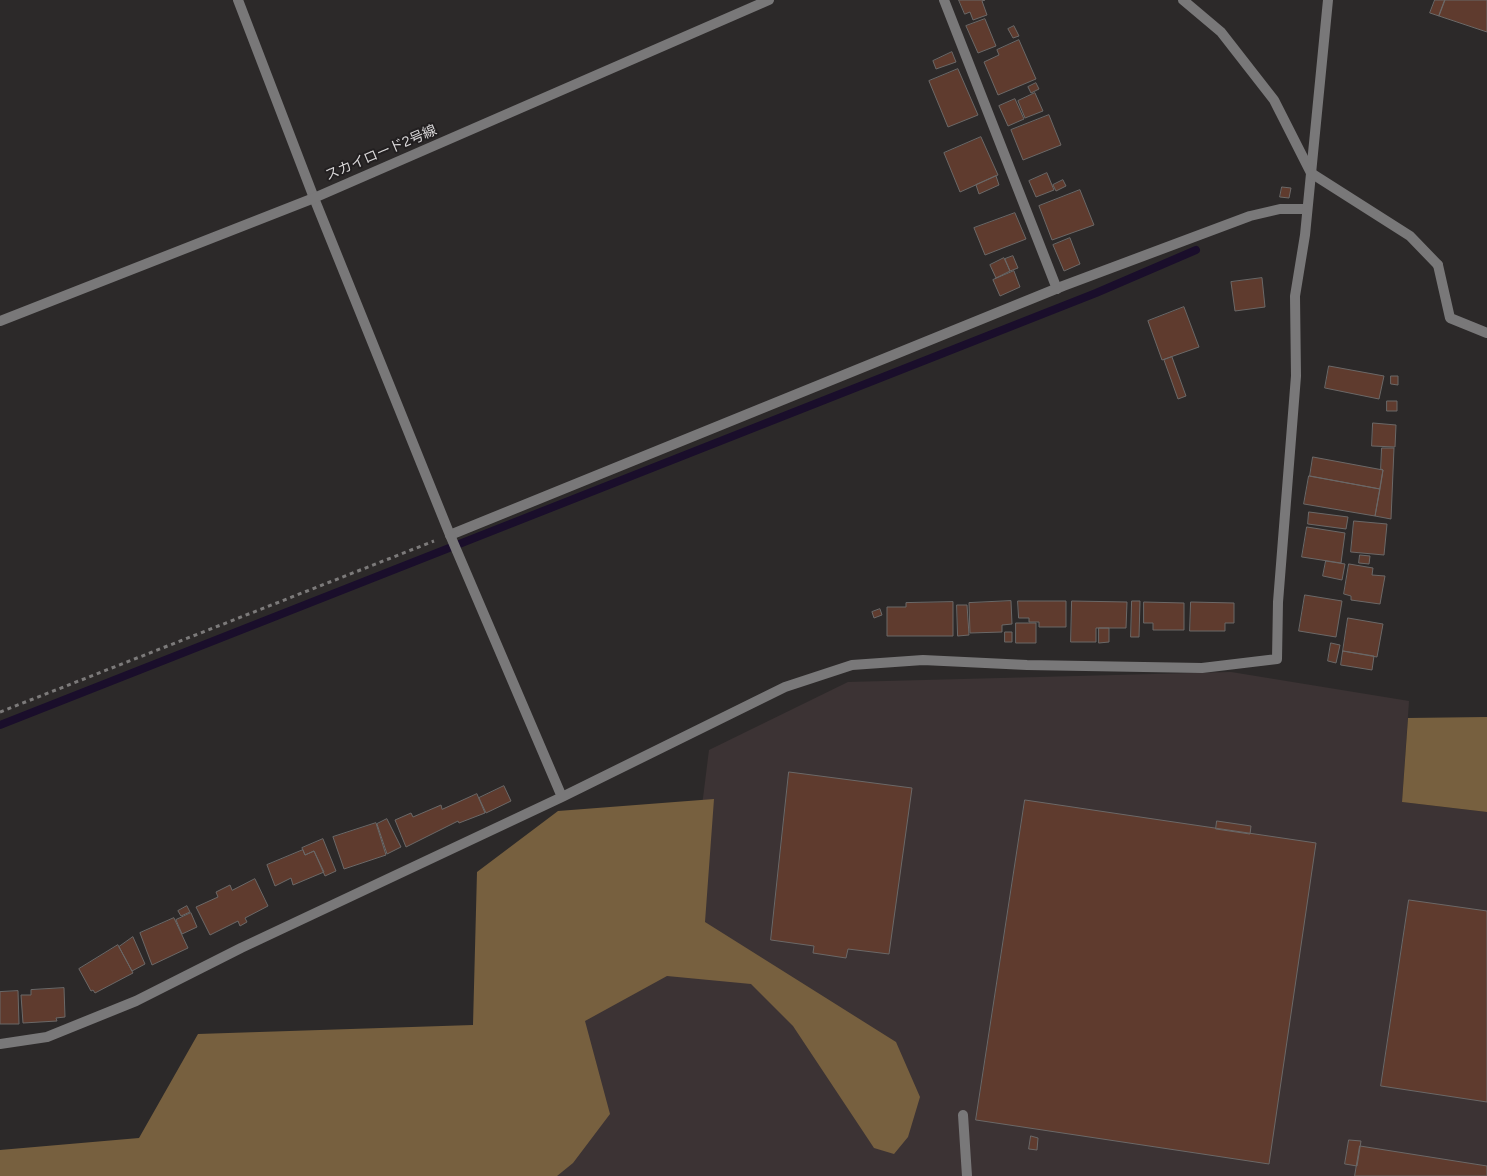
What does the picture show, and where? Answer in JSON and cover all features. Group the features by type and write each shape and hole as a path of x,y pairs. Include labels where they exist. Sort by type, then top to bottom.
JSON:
{"street":[{"path":"238,0 314,198 453,543 562,797"},
{"name":"スカイロード2号線","path":"0,321 314,198 769,0"},
{"path":"944,0 1057,289"},
{"path":"1184,0 1221,32 1274,100 1311,173 1410,236 1438,265 1450,318 1487,333"},
{"path":"0,1044 47,1036 136,1001 249,944 562,797 785,687 852,665 923,660 1027,665 1202,668 1277,659 1278,602 1296,376 1295,296 1308,209 1328,0"},
{"path":"453,543 1057,289 1250,216 1280,209 1308,209"},
{"path":"963,1115 967,1176"}],"path":[{"path":"0,712 453,543"}],"shaded area":[{"path":"1231,672 1409,701 1402,802 1487,812 1487,1176 449,1176 570,1007 684,951 709,750 848,682"},
{"path":"1487,717 1487,812 1402,802 1408,718"},
{"path":"714,799 705,922 896,1042 920,1097 908,1137 894,1154 874,1148 793,1026 751,984 667,976 585,1021 610,1114 573,1163 557,1176 0,1176 0,1150 139,1138 198,1034 473,1025 477,872 558,811"}],"building":[{"path":"959,0 985,0 982,1 987,15 973,20 970,12 965,14"},
{"path":"1435,0 1445,0 1439,16 1430,13"},
{"path":"1445,0 1487,0 1487,32 1439,16"},
{"path":"985,19 996,46 978,53 966,26"},
{"path":"1014,26 1019,36 1013,38 1008,29"},
{"path":"1019,40 1036,79 998,95 984,62 999,55 997,50"},
{"path":"952,52 956,62 936,69 933,61"},
{"path":"958,69 978,115 948,127 929,81"},
{"path":"1036,83 1039,89 1031,93 1028,87"},
{"path":"1035,93 1043,111 1025,118 1018,101"},
{"path":"1015,99 1024,119 1008,126 999,106"},
{"path":"1049,115 1061,145 1023,160 1011,130"},
{"path":"981,137 998,175 960,192 944,153"},
{"path":"1047,173 1054,190 1036,197 1029,181"},
{"path":"996,176 999,185 979,194 976,185"},
{"path":"1063,180 1066,186 1056,191 1053,185"},
{"path":"1282,187 1291,188 1289,198 1280,197"},
{"path":"1080,190 1094,225 1052,240 1039,206"},
{"path":"1015,213 1026,239 985,255 974,228"},
{"path":"1070,238 1080,264 1064,271 1053,245"},
{"path":"1013,256 1018,268 1010,271 1005,259"},
{"path":"1004,258 1010,271 996,278 990,265"},
{"path":"1014,271 1020,287 1000,296 993,280"},
{"path":"1262,278 1265,307 1235,311 1231,282"},
{"path":"1184,307 1199,347 1162,360 1148,321"},
{"path":"1172,357 1186,396 1178,399 1164,360"},
{"path":"1329,366 1384,376 1379,399 1325,388"},
{"path":"1391,376 1398,376 1398,385 1391,384"},
{"path":"1387,401 1397,401 1397,411 1387,411"},
{"path":"1373,423 1396,425 1395,447 1372,446"},
{"path":"1382,448 1394,448 1391,519 1375,516 1383,470 1381,469"},
{"path":"1313,457 1383,470 1380,489 1310,476"},
{"path":"1309,476 1380,489 1375,516 1304,504"},
{"path":"1309,512 1348,517 1346,529 1308,524"},
{"path":"1354,521 1387,524 1384,555 1351,552"},
{"path":"1307,527 1345,533 1341,563 1302,557"},
{"path":"1360,555 1370,556 1369,564 1359,563"},
{"path":"1326,561 1345,564 1342,580 1323,576"},
{"path":"1349,564 1373,568 1372,575 1385,576 1380,604 1351,600 1351,596 1344,594"},
{"path":"1305,595 1342,601 1336,637 1299,631"},
{"path":"1011,601 1012,624 1002,625 1002,632 970,633 969,603"},
{"path":"1018,601 1066,601 1066,627 1039,627 1039,622 1029,622 1029,618 1019,618"},
{"path":"1072,601 1127,602 1126,628 1096,628 1096,642 1071,642"},
{"path":"1132,601 1140,601 1139,637 1131,637"},
{"path":"953,602 953,636 887,636 887,607 906,607 906,603"},
{"path":"1144,602 1184,603 1184,630 1153,630 1153,623 1144,623"},
{"path":"1191,602 1234,603 1234,623 1225,623 1225,631 1190,631"},
{"path":"957,605 967,605 969,635 958,636"},
{"path":"880,609 882,615 874,618 872,612"},
{"path":"1348,618 1383,624 1377,657 1343,651"},
{"path":"1016,623 1036,623 1036,643 1016,643"},
{"path":"1099,628 1109,628 1109,642 1099,643"},
{"path":"1005,632 1012,632 1012,642 1005,642"},
{"path":"1331,643 1340,645 1336,663 1328,661"},
{"path":"1343,651 1374,656 1372,670 1341,665"},
{"path":"789,772 912,788 889,954 848,949 846,958 813,953 814,946 771,940"},
{"path":"504,786 511,801 486,813 479,798"},
{"path":"477,794 485,813 459,823 458,821 406,847 395,820 411,813 413,817 441,805 442,809"},
{"path":"1025,800 1316,843 1269,1164 976,1120"},
{"path":"387,819 401,847 387,854 377,824"},
{"path":"1217,821 1251,826 1250,834 1216,829"},
{"path":"376,823 386,855 344,869 333,837"},
{"path":"323,839 336,871 325,876 314,851 305,855 302,848"},
{"path":"303,850 305,855 314,851 324,872 293,885 291,878 275,886 267,865"},
{"path":"255,879 268,906 245,918 247,922 240,926 238,921 210,935 196,907 218,897 216,892 230,885 232,890"},
{"path":"1409,900 1487,911 1487,1102 1381,1086"},
{"path":"187,906 190,912 181,916 178,911"},
{"path":"191,913 197,927 182,934 176,920"},
{"path":"174,918 188,948 152,965 140,933"},
{"path":"133,937 145,964 132,971 119,947"},
{"path":"118,945 133,973 95,993 93,990 91,991 79,969"},
{"path":"64,988 65,1017 56,1018 57,1021 23,1023 21,995 31,995 31,990"},
{"path":"18,991 19,1024 0,1024 0,992"},
{"path":"1031,1136 1038,1138 1037,1150 1029,1149"},
{"path":"1349,1140 1361,1141 1357,1166 1345,1164"},
{"path":"1360,1146 1487,1166 1487,1176 1355,1176"}],"waterway":[{"path":"0,725 1096,293 1196,250"}]}
